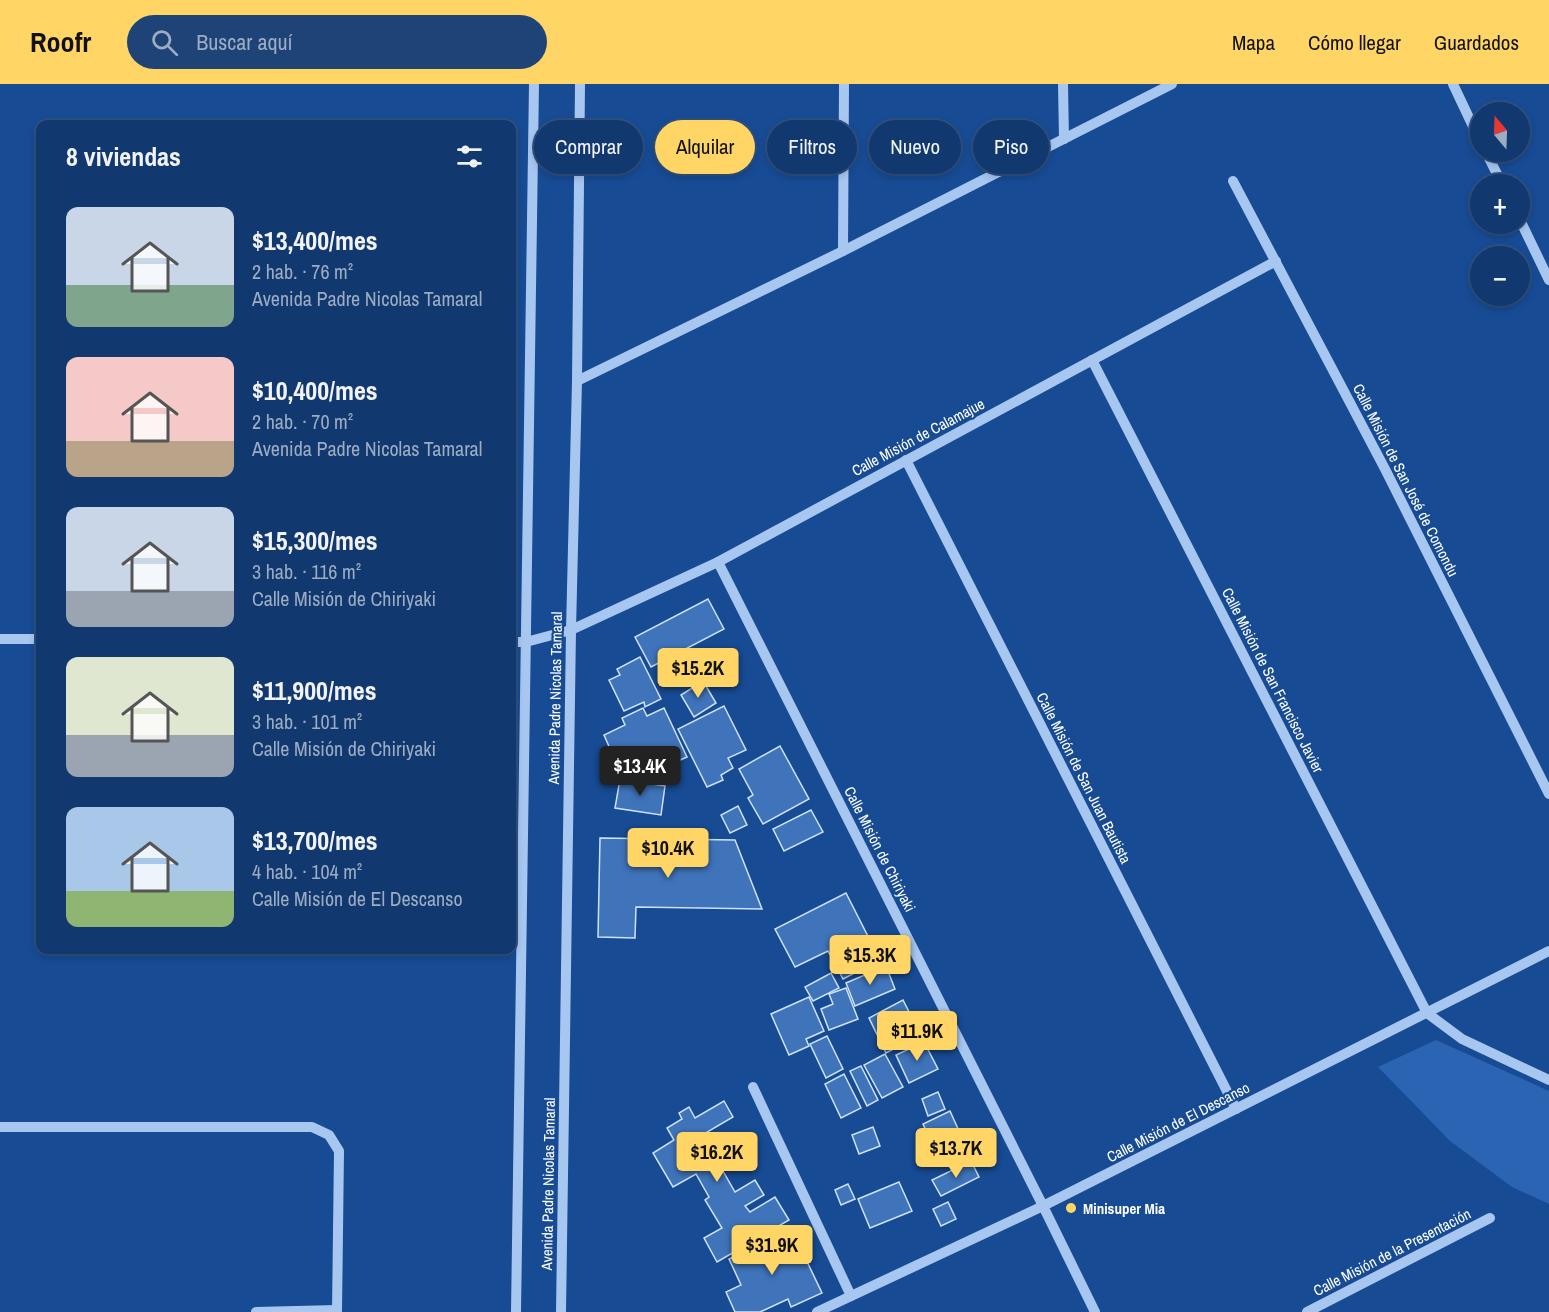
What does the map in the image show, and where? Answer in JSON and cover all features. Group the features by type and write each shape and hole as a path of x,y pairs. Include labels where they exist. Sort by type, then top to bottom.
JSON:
{"street":[{"name":"Avenida Padre Nicolas Tamaral","path":"516,1312 534,84"},
{"name":"Avenida Padre Nicolas Tamaral","path":"561,1312 580,84"},
{"path":"843,84 843,251"},
{"path":"1063,84 1064,139"},
{"path":"577,381 843,251 1172,84"},
{"path":"1453,84 1470,120"},
{"name":"Calle Misión de San José de Comondu","path":"1233,181 1385,469 1549,794"},
{"path":"1527,234 1549,280"},
{"name":"Calle Misión de Calamajue","path":"516,642 526,642 571,630 718,562 1275,261"},
{"name":"Calle Misión de San Francisco Javier","path":"1092,360 1427,1014"},
{"name":"Calle Misión de San Juan Bautista","path":"906,460 1236,1110"},
{"name":"Calle Misión de Chiriyaki","path":"718,562 1095,1312"},
{"path":"0,639 36,639"},
{"name":"Calle Misión de El Descanso","path":"817,1312 1043,1206 1549,951"},
{"path":"1427,1014 1462,1040 1549,1080"},
{"path":"753,1087 851,1296"},
{"path":"0,1126 312,1126 329,1135 339,1151 337,1311 256,1312"},
{"name":"Calle Misión de la Presentación","path":"1307,1312 1490,1218"}],"shaded area":[{"path":"1436,1040 1549,1091 1549,1204 1512,1187 1450,1141 1378,1067"}],"building":[{"path":"708,599 724,629 651,667 635,637"},
{"path":"640,657 661,699 645,707 644,702 624,711 609,680 620,675 617,669"},
{"path":"703,681 716,703 694,717 681,695"},
{"path":"724,706 746,750 728,758 733,768 721,775 723,780 707,787 678,729"},
{"path":"643,708 647,716 664,708 687,757 671,764 666,754 648,763 641,747 615,760 604,735 625,725 622,718"},
{"path":"780,746 809,799 763,824 748,798 753,795 739,769"},
{"path":"620,779 665,786 661,815 615,808"},
{"path":"738,806 747,825 730,833 721,815"},
{"path":"811,810 823,832 784,851 773,829"},
{"path":"600,838 735,840 762,909 636,907 635,938 598,937"},
{"path":"846,893 880,960 843,979 828,951 795,967 775,929"},
{"path":"886,966 895,989 855,1006 846,983"},
{"path":"831,973 839,988 813,1001 805,987"},
{"path":"846,988 858,1019 829,1030 821,1009 833,1004 829,994"},
{"path":"809,997 824,1031 806,1039 809,1046 789,1055 771,1014"},
{"path":"903,1000 921,1035 886,1053 869,1018"},
{"path":"827,1036 843,1069 826,1078 810,1044"},
{"path":"924,1042 938,1069 909,1083 896,1055"},
{"path":"885,1054 903,1087 882,1098 864,1065"},
{"path":"861,1066 878,1100 867,1106 850,1071"},
{"path":"844,1074 861,1108 841,1118 825,1084"},
{"path":"938,1092 945,1109 928,1116 922,1099"},
{"path":"724,1101 733,1117 702,1135 708,1145 720,1138 727,1150 715,1157 735,1192 755,1180 764,1195 745,1206 750,1212 775,1197 789,1220 717,1262 704,1238 722,1228 705,1200 709,1197 696,1174 673,1187 653,1153 674,1140 667,1128 682,1119 679,1113 689,1107 695,1118"},
{"path":"950,1111 964,1142 937,1154 923,1124"},
{"path":"873,1127 880,1146 859,1154 852,1135"},
{"path":"971,1161 979,1177 941,1196 932,1180"},
{"path":"899,1182 912,1211 870,1228 858,1199"},
{"path":"848,1184 855,1199 841,1205 835,1190"},
{"path":"948,1202 956,1219 941,1226 933,1209"},
{"path":"792,1230 822,1293 791,1307 788,1299 760,1312 735,1312 726,1292 741,1285 729,1259"}],"place":[{"name":"Minisuper Mia","path":"1071,1208"}]}
